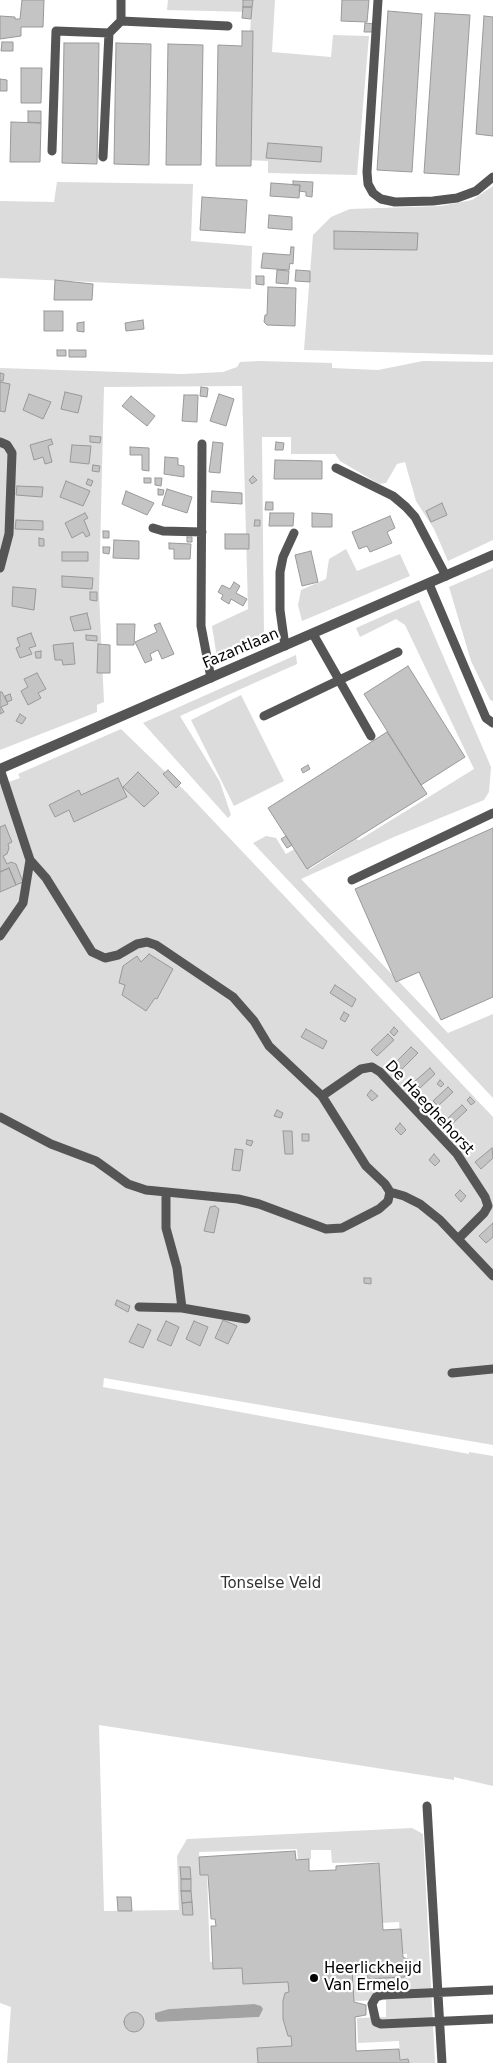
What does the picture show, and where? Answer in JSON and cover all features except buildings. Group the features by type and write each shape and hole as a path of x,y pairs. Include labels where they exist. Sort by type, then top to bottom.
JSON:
{"street":[{"name":"Fazantlaan","path":"0,769 493,555"}],"lane":[{"path":"103,157 109,33 121,21 121,0"},
{"path":"378,0 368,172 368,184 372,193 381,199 395,202 433,202 456,198 476,191 493,177"},
{"path":"121,21 228,26"},
{"path":"52,151 56,31 109,33"},
{"path":"0,442 7,445 12,453 9,534 0,568"},
{"path":"202,444 201,626 211,678"},
{"path":"336,468 394,496 406,506 415,517 446,576"},
{"path":"153,528 163,531 202,532"},
{"path":"285,646 280,610 280,572 283,557 294,533"},
{"path":"429,584 486,718 493,724"},
{"path":"313,634 371,736"},
{"path":"264,716 398,652"},
{"path":"0,769 2,784 30,860 46,878 92,952 105,958 118,955 137,944 147,942 156,945 232,998 254,1021 269,1046 322,1096 366,1166 385,1184 390,1192 420,1204 440,1220 493,1276"},
{"path":"352,880 493,813"},
{"path":"0,936 24,903 30,860"},
{"name":"De Haeghehorst","path":"322,1096 361,1069 372,1067 380,1072 457,1154 485,1197 488,1206 484,1213 458,1239"},
{"path":"0,1117 51,1144 96,1162 128,1184 146,1190 238,1199 259,1204 326,1229 342,1228 379,1209 388,1201 390,1192"},
{"path":"166,1192 166,1228 177,1268 182,1308"},
{"path":"139,1307 182,1308 246,1319"},
{"path":"452,1373 493,1369"},
{"path":"427,1806 442,2063"},
{"path":"493,1990 382,1995 376,1997 372,2004 376,2022 382,2024 493,2019"}],"green space":[{"path":"168,0 275,0 272,52 331,57 333,35 369,36 357,175 268,173 268,161 246,160 251,12 167,10"},
{"path":"57,182 193,184 191,241 252,246 251,289 0,278 0,201 54,202"},
{"path":"493,186 493,355 304,350 313,235 331,217 350,209 441,206 472,200"},
{"path":"423,361 493,362 493,540 448,561 434,529 416,501 405,462 397,464 386,483 379,484 340,461 335,454 291,454 291,437 262,437 264,638 217,658 212,626 248,609 242,386 104,387 99,594 104,702 97,705 97,712 0,750 0,368 182,374 223,372 237,367 240,362 332,363 332,368 378,370"},
{"path":"346,549 357,571 400,554 410,576 302,621 298,605 301,590 326,579 329,559"},
{"path":"493,568 493,701 490,700 471,661 449,587"},
{"path":"419,600 491,767 489,792 484,800 394,837 301,879 448,1033 493,1014 493,1098 253,843 266,836 276,838 286,854 296,848 310,869 356,839 359,840 474,769 405,625 396,619 360,637 356,628"},
{"path":"296,655 297,664 180,716 220,782 231,815 228,818 143,723"},
{"path":"241,695 284,781 234,806 191,720"},
{"name":"Tonselse Veld","path":"121,729 187,793 493,1117 493,1445 104,1378 103,1387 469,1454 469,1452 493,1456 493,1786 454,1777 454,1780 99,1725 104,1911 179,1910 177,1856 187,1839 412,1828 423,1834 435,2063 409,2063 408,2059 400,2059 399,2041 358,2043 357,2018 386,2017 386,2000 353,2001 352,1967 407,1965 407,1954 401,1954 399,1922 381,1923 379,1862 332,1863 331,1850 311,1850 311,1859 298,1860 297,1849 199,1852 200,1874 207,1874 210,1962 252,1961 301,1969 307,2050 258,2063 7,2063 11,2007 0,2003 0,785 20,778 18,774","holes":["254,2004 259,2017 159,2022 155,2018 169,2009"]}],"shaded area":[{"path":"254,2004 261,2006 263,2009 259,2017 158,2022 155,2019 155,2013 169,2009"}],"place":[{"name":"Heerlickheijd Van Ermelo","path":"314,1978"}]}
